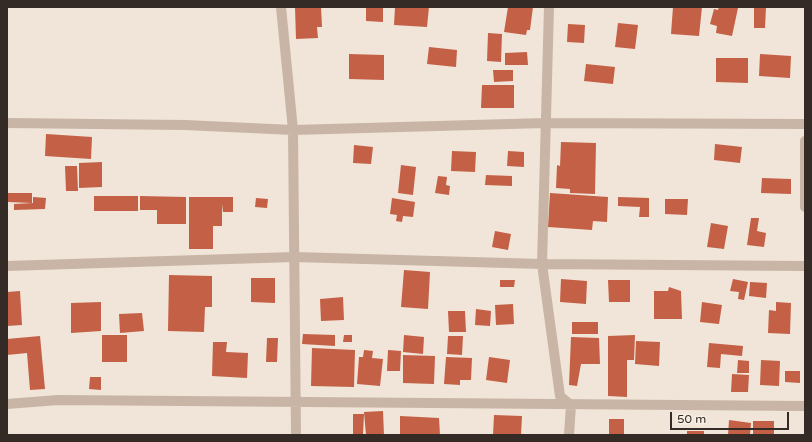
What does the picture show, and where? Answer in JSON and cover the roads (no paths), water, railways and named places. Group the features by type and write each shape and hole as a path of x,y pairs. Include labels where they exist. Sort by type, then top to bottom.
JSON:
{"street":[{"path":"281,7 293,130 296,435"},
{"path":"549,7 542,264 560,396 571,405"},
{"path":"7,123 185,125 293,130 545,123 805,124"},
{"path":"805,141 805,207"},
{"path":"7,266 294,257 542,264 805,266"},
{"path":"7,404 58,400 805,406"},
{"path":"569,435 571,405"}]}
